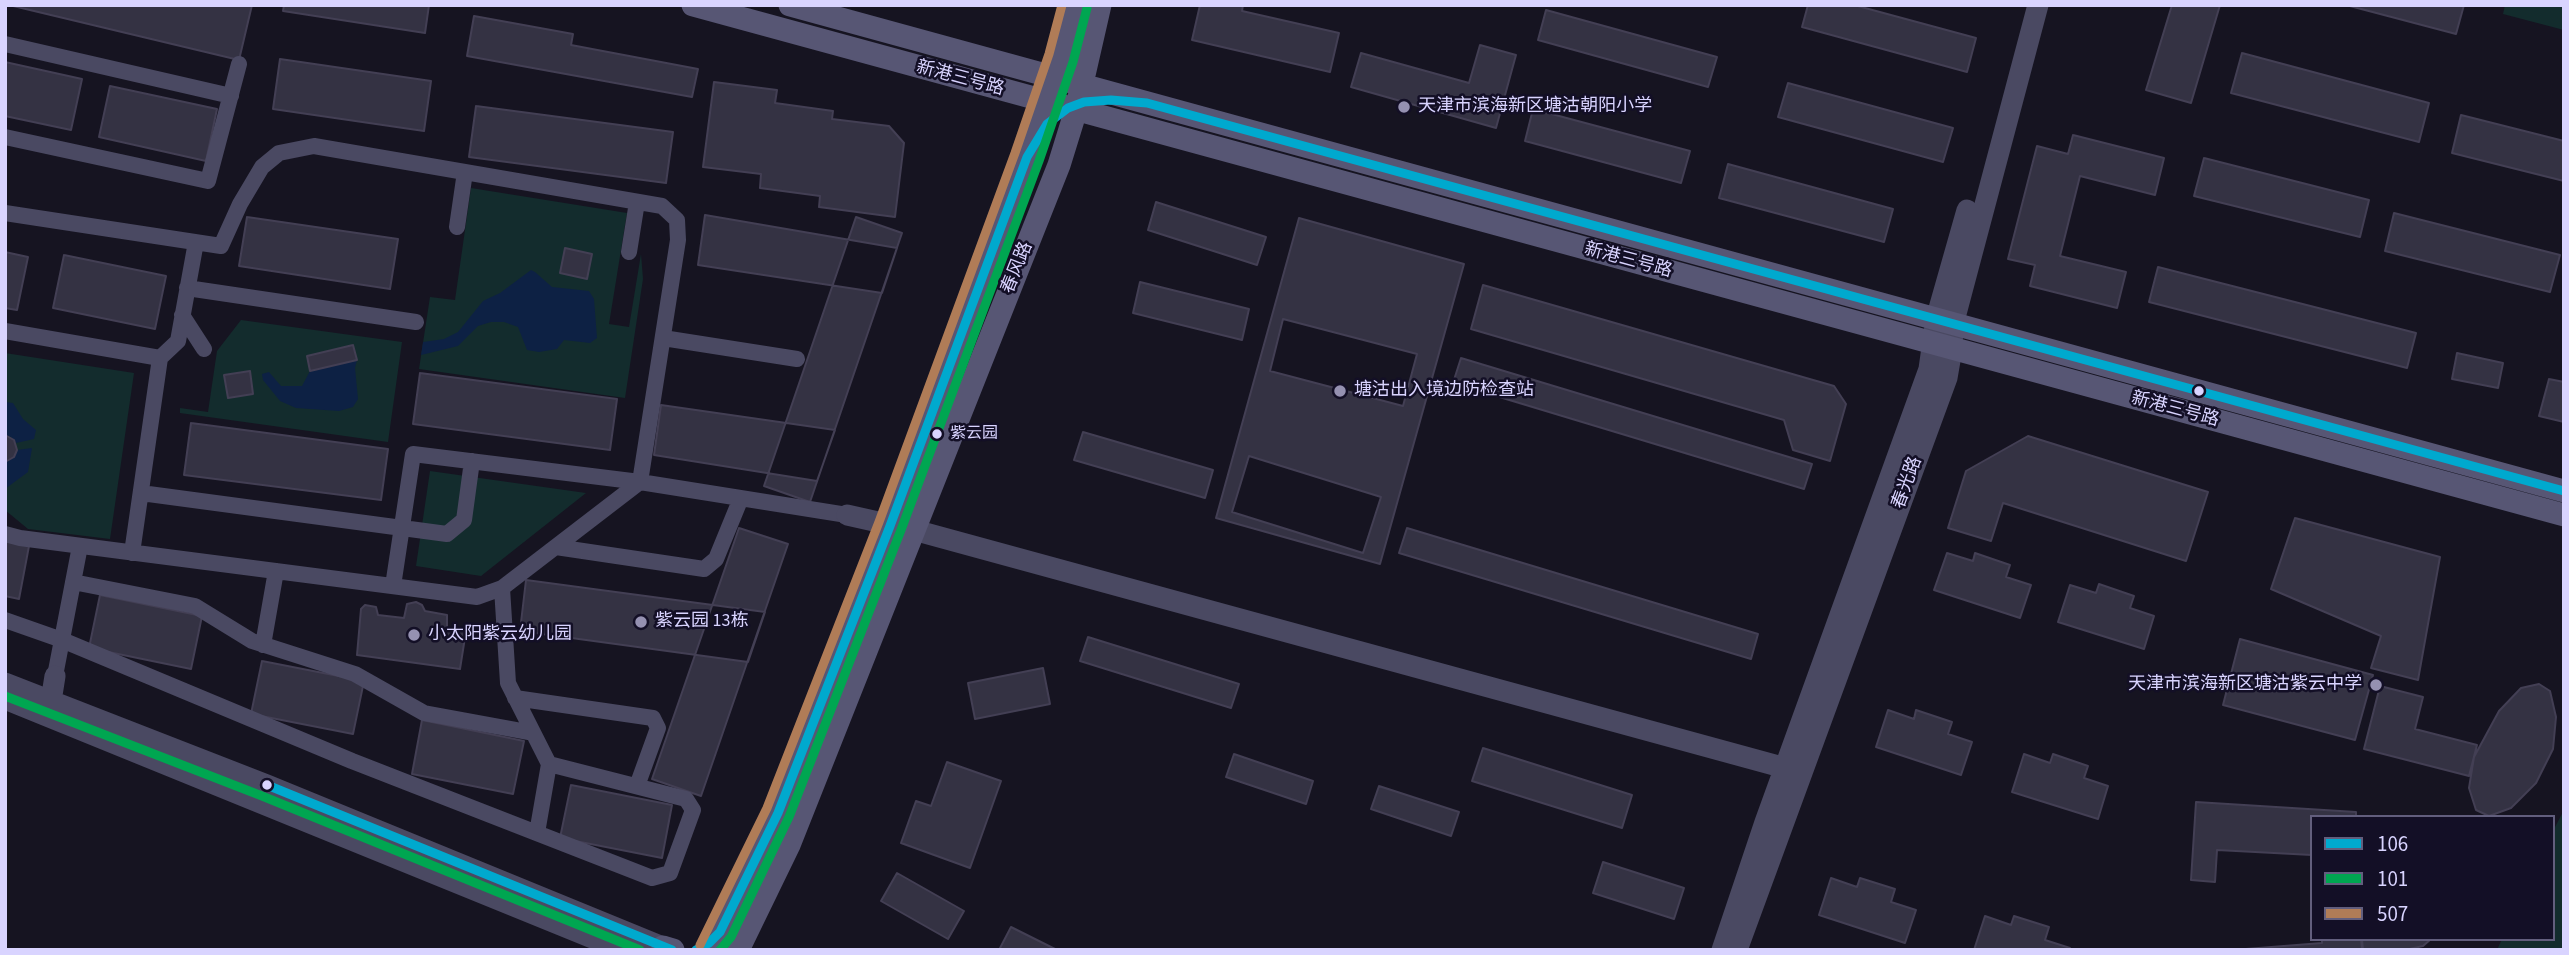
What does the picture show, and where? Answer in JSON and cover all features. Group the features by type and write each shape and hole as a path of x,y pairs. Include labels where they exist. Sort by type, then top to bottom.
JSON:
{"main road":[{"name":"新港三号路","path":"693,5 997,89 1147,103 2564,491"},
{"name":"新港三号路","path":"790,5 1007,64 1065,95 1136,126 2564,515"},
{"name":"春风路","path":"730,944 789,845 1059,165 1069,28 1075,5"},
{"path":"1065,95 1092,35 1100,5"},
{"path":"1007,64 1023,65 1043,59 1057,48 1069,28"},
{"name":"春风路","path":"730,944 1027,158 1065,95"},
{"path":"1059,165 1073,141 1084,130 1099,124 1136,126"},
{"path":"696,950 709,943 730,944"}],"street":[{"name":"春光路","path":"1737,950 1794,770 1929,369 1942,346 1944,322 2023,5"},
{"name":"春光路","path":"1944,322 2038,5"},
{"path":"5,44 231,96"},
{"path":"5,137 208,181 239,64"},
{"path":"5,213 221,246 240,204 262,167 279,153 314,146 662,206 677,220 678,240 640,482 502,588 477,597 12,536 5,526"},
{"path":"457,227 465,172"},
{"path":"629,252 637,202"},
{"path":"132,553 160,358 178,341 195,242"},
{"path":"187,288 416,322"},
{"path":"182,315 204,349"},
{"path":"5,331 160,358"},
{"path":"663,338 797,359"},
{"path":"393,586 413,454 640,482 847,515 914,530 1794,770"},
{"path":"141,493 447,534 464,520 472,461"},
{"path":"556,547 704,569 716,559 741,498"},
{"path":"50,708 80,546"},
{"path":"263,645 276,571"},
{"path":"73,582 195,606 252,641 355,674 424,712 533,733"},
{"path":"502,588 508,683 549,764 537,833"},
{"path":"5,620 62,640 352,761 652,878 670,873 693,810 686,799 549,764"},
{"path":"5,682 50,708 622,950"},
{"path":"515,698 653,718 658,729 637,786"},
{"path":"5,699 50,708 267,785 669,949"},
{"name":"春光路","path":"1722,950 1794,770"}],"green space":[{"path":"2505,5 2564,5 2564,30 2503,14"},
{"path":"471,188 627,213 609,324 629,327 641,254 643,279 625,398 419,369 430,297 455,300"},
{"path":"241,320 402,342 388,442 180,413 180,408 208,412 217,351"},
{"path":"5,353 134,373 110,539 28,529 5,510"},
{"path":"430,471 586,493 481,576 416,566"},
{"path":"2564,810 2564,950 2497,950 2501,941 2555,941 2555,827"}],"water":[{"path":"531,270 552,287 589,291 594,299 597,338 590,343 564,340 557,349 539,352 527,350 518,327 504,322 491,322 478,326 458,346 421,355 423,342 444,339 458,332 483,301 500,293"},
{"path":"357,360 355,368 358,399 353,407 339,411 296,408 280,401 263,380 262,374 269,372 281,386 302,386 310,371"},
{"path":"5,402 13,403 23,419 36,430 34,439 16,443 5,435"},
{"path":"32,448 28,472 5,489 5,462 14,457 17,450"}],"building":[{"path":"9,5 252,5 239,60"},
{"path":"284,5 429,5 425,33 283,11"},
{"path":"1200,5 1243,5 1242,11 1339,33 1330,72 1192,40"},
{"path":"1808,5 1854,5 1976,38 1967,72 1802,27"},
{"path":"2172,5 2220,5 2191,103 2146,90"},
{"path":"2346,5 2464,5 2456,34"},
{"path":"1546,10 1717,57 1708,87 1538,40"},
{"path":"474,16 573,34 571,45 698,69 692,97 467,56"},
{"path":"1480,45 1516,55 1496,128 1351,87 1361,53 1469,83"},
{"path":"2242,53 2429,103 2419,142 2231,93"},
{"path":"280,59 431,81 424,131 273,109"},
{"path":"5,62 82,79 71,130 5,116"},
{"path":"714,82 777,90 775,103 833,111 832,119 889,126 904,143 895,217 819,207 820,196 760,188 761,174 703,167"},
{"path":"1788,83 1953,128 1943,162 1778,117"},
{"path":"110,86 217,109 206,161 99,137"},
{"path":"476,106 673,132 666,183 469,157"},
{"path":"1533,109 1690,151 1681,183 1525,141"},
{"path":"2461,115 2564,141 2564,181 2452,153"},
{"path":"2073,135 2164,158 2155,195 2080,176 2060,256 2126,272 2117,308 2030,286 2035,265 2008,259 2037,146 2068,154"},
{"path":"2204,158 2369,200 2360,237 2194,196"},
{"path":"1728,164 1893,209 1884,242 1719,198"},
{"path":"1156,202 1266,237 1257,265 1148,230"},
{"path":"2394,213 2560,255 2550,292 2385,251"},
{"path":"705,215 897,248 882,293 698,265"},
{"path":"247,217 398,239 390,289 239,266"},
{"path":"856,217 902,233 810,502 764,486"},
{"name":"塘沽出入境边防检查站","path":"1299,218 1464,264 1380,564 1216,518"},
{"path":"565,248 592,254 587,279 560,273"},
{"path":"5,252 28,257 17,310 5,308"},
{"path":"64,255 166,276 155,329 53,308"},
{"path":"2158,267 2416,333 2407,368 2149,302"},
{"path":"1140,282 1249,309 1242,340 1133,313"},
{"path":"1483,285 1834,386 1846,404 1830,461 1793,450 1784,420 1471,329"},
{"path":"1283,319 1417,354 1403,406 1270,371"},
{"path":"353,345 357,360 310,371 307,356"},
{"path":"2457,353 2503,363 2498,388 2452,379"},
{"path":"1461,358 1812,464 1804,489 1453,383"},
{"path":"250,371 253,394 228,398 224,375"},
{"path":"420,373 617,399 610,450 413,424"},
{"path":"2549,379 2564,382 2564,422 2539,416"},
{"path":"661,405 835,430 817,481 654,455"},
{"path":"191,423 388,449 381,500 184,475"},
{"path":"1083,432 1213,470 1205,498 1074,460"},
{"path":"5,435 14,440 17,450 14,457 5,462"},
{"path":"2028,436 2208,492 2186,561 2003,503 1991,541 1948,528 1966,471"},
{"path":"1249,456 1381,497 1363,553 1232,512"},
{"path":"2295,518 2440,557 2418,680 2371,668 2381,636 2271,589"},
{"path":"739,528 788,544 701,796 652,779"},
{"path":"1407,528 1758,634 1751,659 1399,553"},
{"path":"5,541 29,546 19,599 5,596"},
{"path":"1947,553 1973,561 1975,553 2010,565 2006,577 2031,585 2020,618 1934,590"},
{"name":"紫云园 13栋","path":"526,580 765,612 748,662 520,631"},
{"path":"2099,584 2134,596 2130,608 2154,616 2144,649 2058,622 2070,585 2096,593"},
{"path":"100,595 202,616 191,669 89,648"},
{"name":"小太阳紫云幼儿园","path":"416,602 422,605 425,611 447,615 447,628 466,631 460,669 357,655 361,609 365,605 376,607 378,615 404,618 407,604"},
{"path":"1088,637 1239,684 1231,708 1080,661"},
{"path":"2240,639 2373,675 2355,740 2223,705"},
{"path":"262,661 364,681 353,734 251,714"},
{"path":"1043,668 1050,704 975,719 968,683"},
{"path":"2539,684 2550,691 2556,717 2553,749 2536,783 2511,808 2487,815 2476,810 2469,788 2474,757 2499,711 2521,688"},
{"path":"2380,686 2423,697 2415,729 2477,745 2469,776 2364,749"},
{"path":"1888,710 1914,719 1916,710 1952,722 1948,734 1972,742 1961,775 1876,747"},
{"path":"422,720 524,741 513,794 412,774"},
{"path":"1483,748 1632,795 1622,828 1472,781"},
{"path":"1234,754 1313,781 1306,804 1226,777"},
{"path":"2024,754 2050,763 2053,754 2088,766 2084,778 2108,786 2098,819 2012,792"},
{"path":"947,762 1001,781 970,868 901,843 916,801 931,806"},
{"path":"571,785 672,805 662,858 560,838"},
{"path":"1379,786 1459,812 1451,836 1371,809"},
{"path":"2196,802 2356,812 2356,815 2310,815 2310,855 2217,850 2215,882 2191,880"},
{"path":"1603,862 1684,888 1674,919 1593,893"},
{"path":"897,873 964,911 948,939 881,901"},
{"path":"1831,878 1857,887 1860,878 1895,889 1891,902 1916,910 1905,943 1819,915"},
{"path":"1985,916 2011,925 2014,916 2049,927 2045,940 2070,948 1974,950"},
{"path":"1011,927 1057,950 999,950"},
{"path":"2361,941 2362,950 2233,950"},
{"path":"2362,941 2429,941 2423,946 2405,950 2363,950"}],"transit line":[{"name":"507","path":"700,945 767,808 879,522 1015,153 1049,54 1062,5"},
{"name":"101","path":"720,950 731,937 789,817 901,530 1039,161 1073,62 1087,8"},
{"name":"106","path":"696,950 709,943 720,932 778,813 890,526 1027,157 1047,124 1068,108 1084,102 1111,100 1147,103 2564,491"},
{"name":"101","path":"5,696 262,796 640,950"},
{"name":"106","path":"267,785 672,950"}],"place":[{"name":"天津市滨海新区塘沽朝阳小学","path":"1404,107"},
{"name":"塘沽出入境边防检查站","path":"1340,391"},
{"name":"紫云园","path":"937,434"},
{"name":"紫云园 13栋","path":"641,622"},
{"name":"小太阳紫云幼儿园","path":"414,635"},
{"name":"天津市滨海新区塘沽紫云中学","path":"2376,685"}]}
